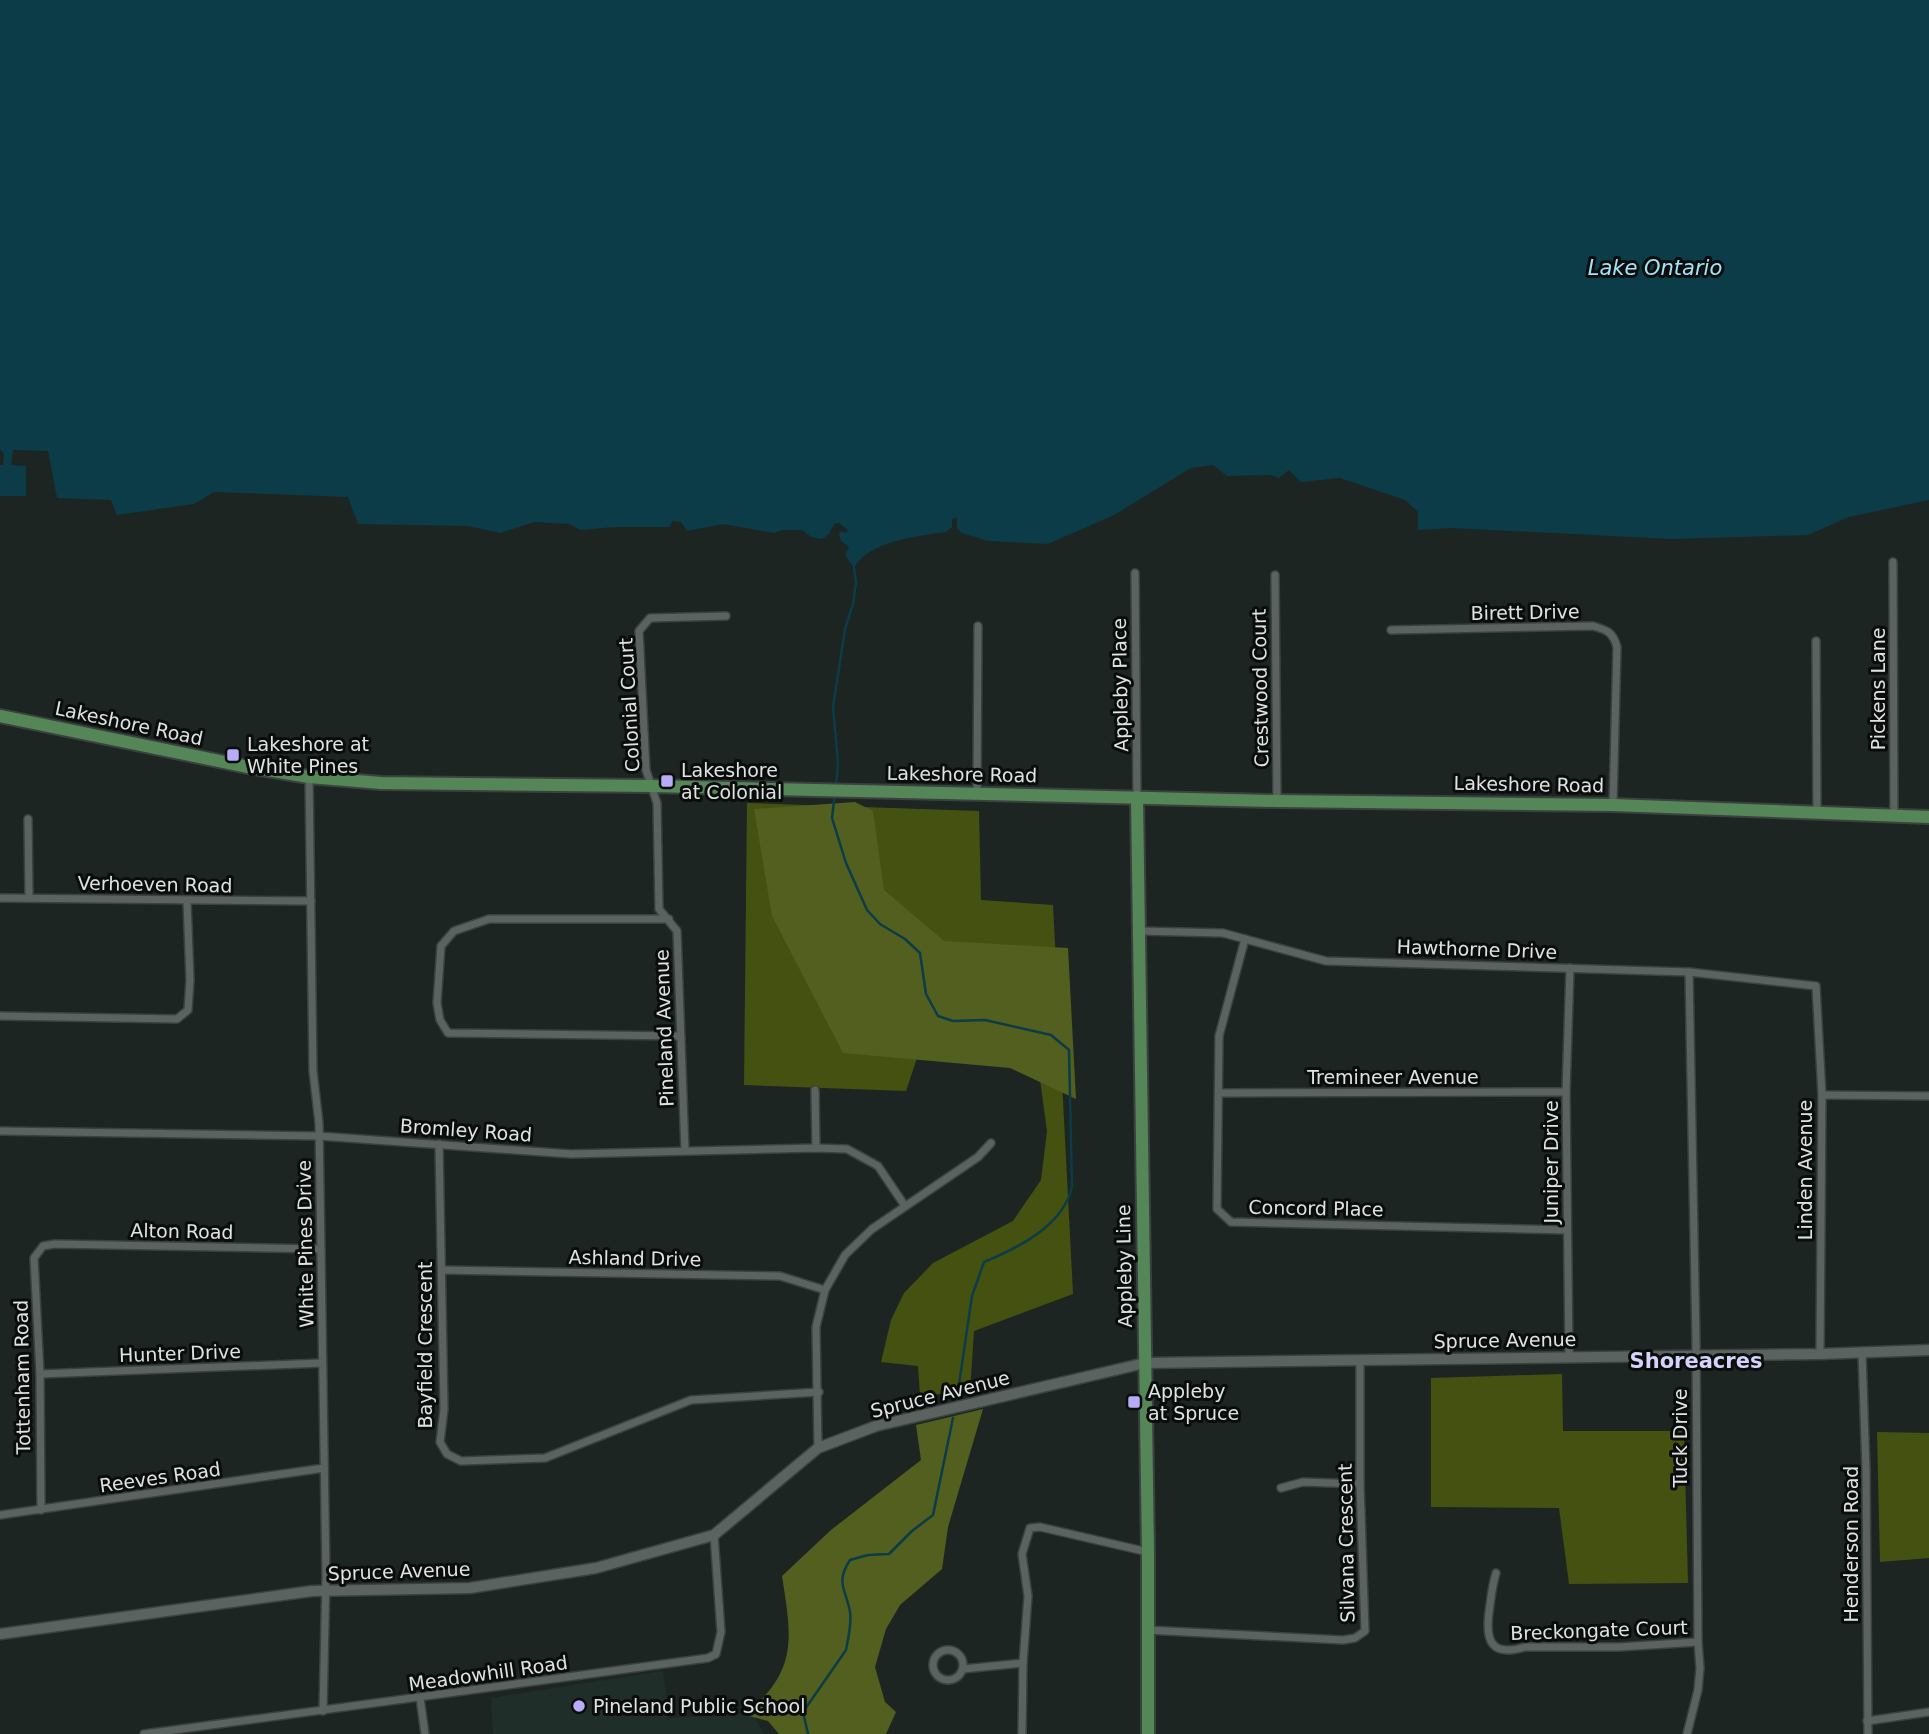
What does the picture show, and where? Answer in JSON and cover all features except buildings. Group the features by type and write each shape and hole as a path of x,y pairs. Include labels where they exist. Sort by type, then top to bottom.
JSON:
{"main road":[{"name":"Lakeshore Road","path":"0,716 248,767 309,777 381,783 1613,805 1929,817"},
{"name":"Appleby Line","path":"1137,797 1148,1552 1148,1734"}],"street":[{"name":"Pickens Lane","path":"1893,562 1894,816"},
{"name":"Appleby Place","path":"1135,573 1137,797"},
{"name":"Crestwood Court","path":"1275,575 1277,801"},
{"name":"Colonial Court","path":"651,786 646,770 639,631 650,618 726,616"},
{"path":"977,793 978,626"},
{"name":"Birett Drive","path":"1391,631 1593,626 1608,630 1614,636 1617,647 1613,805"},
{"path":"1816,642 1816,811"},
{"name":"White Pines Drive","path":"309,777 313,1071 319,1136 321,1249 326,1591 323,1711"},
{"name":"Pineland Avenue","path":"651,786 657,803 659,909 677,931 685,1151"},
{"path":"28,819 29,898"},
{"name":"Verhoeven Road","path":"0,898 311,901"},
{"path":"0,1016 177,1019 188,1010 190,980 187,901"},
{"path":"668,919 489,919 454,931 441,946 438,1003 440,1020 448,1033 680,1037"},
{"name":"Hawthorne Drive","path":"1140,931 1213,932 1326,961 1689,972 1816,986"},
{"name":"Concord Place","path":"1245,939 1219,1036 1217,1209 1231,1222 1567,1230"},
{"name":"Juniper Drive","path":"1569,1357 1566,1092 1570,968"},
{"name":"Tuck Drive","path":"1687,1734 1699,1679 1689,972"},
{"name":"Linden Avenue","path":"1816,986 1822,1095 1820,1354"},
{"path":"815,1090 816,1148"},
{"name":"Tremineer Avenue","path":"1220,1093 1566,1092"},
{"path":"1822,1095 1929,1096"},
{"name":"Bromley Road","path":"0,1131 319,1136 571,1154 847,1149 878,1166 905,1206"},
{"path":"818,1448 816,1328 825,1290 845,1255 872,1229 978,1157 991,1143"},
{"name":"Bayfield Crescent","path":"439,1144 444,1409 440,1442 447,1454 461,1461 545,1458 691,1400 819,1392"},
{"name":"Alton Road","path":"43,1246 55,1244 321,1249"},
{"name":"Tottenham Road","path":"41,1510 40,1374 34,1258 43,1246"},
{"name":"Ashland Drive","path":"443,1270 780,1276 825,1290"},
{"name":"Spruce Avenue","path":"0,1634 326,1591 470,1588 596,1568 714,1535 818,1448 876,1426 1145,1363 1820,1354 1929,1350"},
{"name":"Henderson Road","path":"1862,1353 1866,1470 1868,1734"},
{"name":"Silvana Crescent","path":"1147,1630 1343,1640 1355,1638 1365,1631 1360,1485 1360,1361"},
{"name":"Hunter Drive","path":"40,1374 322,1363"},
{"name":"Reeves Road","path":"0,1515 324,1468"},
{"path":"1281,1488 1303,1482 1360,1485"},
{"path":"1022,1734 1028,1596 1022,1553 1030,1528 1040,1527 1148,1552"},
{"name":"Meadowhill Road","path":"144,1734 708,1658 716,1654 721,1632 714,1535"},
{"name":"Breckongate Court","path":"1496,1573 1491,1588 1487,1629 1492,1644 1497,1649 1619,1647 1698,1642"},
{"path":"951,1650 962,1659 963,1669 958,1677 948,1681 935,1673 933,1664 941,1652 951,1650"},
{"path":"963,1669 1023,1663"},
{"path":"420,1698 425,1734"},
{"path":"1867,1721 1929,1712"}],"shaded area":[{"name":"Pineland Public School","path":"663,1671 669,1718 752,1713 764,1734 493,1734 491,1698"}],"green space":[{"path":"855,802 873,811 884,890 944,941 1068,948 1076,1099 1010,1068 843,1053 772,916 754,809"},
{"path":"747,803 979,811 981,900 1053,905 1073,1294 974,1331 970,1391 920,1396 918,1366 881,1362 891,1320 904,1293 933,1263 1013,1221 1041,1180 1047,1131 1037,1057 926,1031 906,1091 744,1085"},
{"path":"1562,1374 1563,1431 1684,1431 1688,1583 1569,1584 1559,1508 1431,1507 1431,1378"},
{"path":"983,1409 948,1527 942,1569 900,1605 886,1629 875,1667 885,1702 896,1712 886,1734 779,1734 768,1721 745,1715 775,1683 787,1653 788,1618 782,1576 831,1530 921,1460 916,1425"},
{"path":"1877,1432 1929,1433 1929,1558 1880,1562"}],"water":[{"name":"Lake Ontario","path":"0,0 1929,0 1929,500 1849,517 1808,535 1672,539 1452,528 1418,530 1418,512 1405,500 1340,478 1301,482 1289,470 1279,478 1271,475 1227,476 1213,465 1191,468 1114,515 1048,544 988,541 962,533 957,528 957,517 952,519 952,527 946,532 908,538 882,546 861,559 854,568 845,555 849,547 841,541 839,534 848,530 839,523 834,524 829,534 822,539 811,537 802,530 782,530 774,533 723,524 687,531 681,522 672,521 670,527 581,530 569,524 534,522 500,533 468,526 358,524 348,497 214,492 194,504 117,515 111,500 57,498 48,451 13,450 11,465 26,466 26,496 0,496 0,465 3,465 4,454 0,449"}],"waterway":[{"path":"836,787 838,763 833,707 845,629 853,604 856,582 854,568"},
{"path":"835,793 832,818 846,863 867,910 880,924 905,939 920,953 926,994 938,1016 953,1021 985,1020 1051,1035 1069,1050 1072,1187 1067,1201 1049,1224 1011,1250 984,1262 972,1296 958,1391"},
{"path":"808,1734 803,1712 846,1650 850,1631 850,1616 842,1580 846,1568 850,1560 868,1555 889,1554 933,1515 953,1418"}],"place":[{"name":"Lakeshore at White Pines","path":"233,755"},
{"name":"Lakeshore at Colonial","path":"667,781"},
{"name":"Appleby at Spruce","path":"1134,1402"},
{"name":"Pineland Public School","path":"579,1706"}],"district":[{"name":"Shoreacres","path":"1696,1361"}]}
